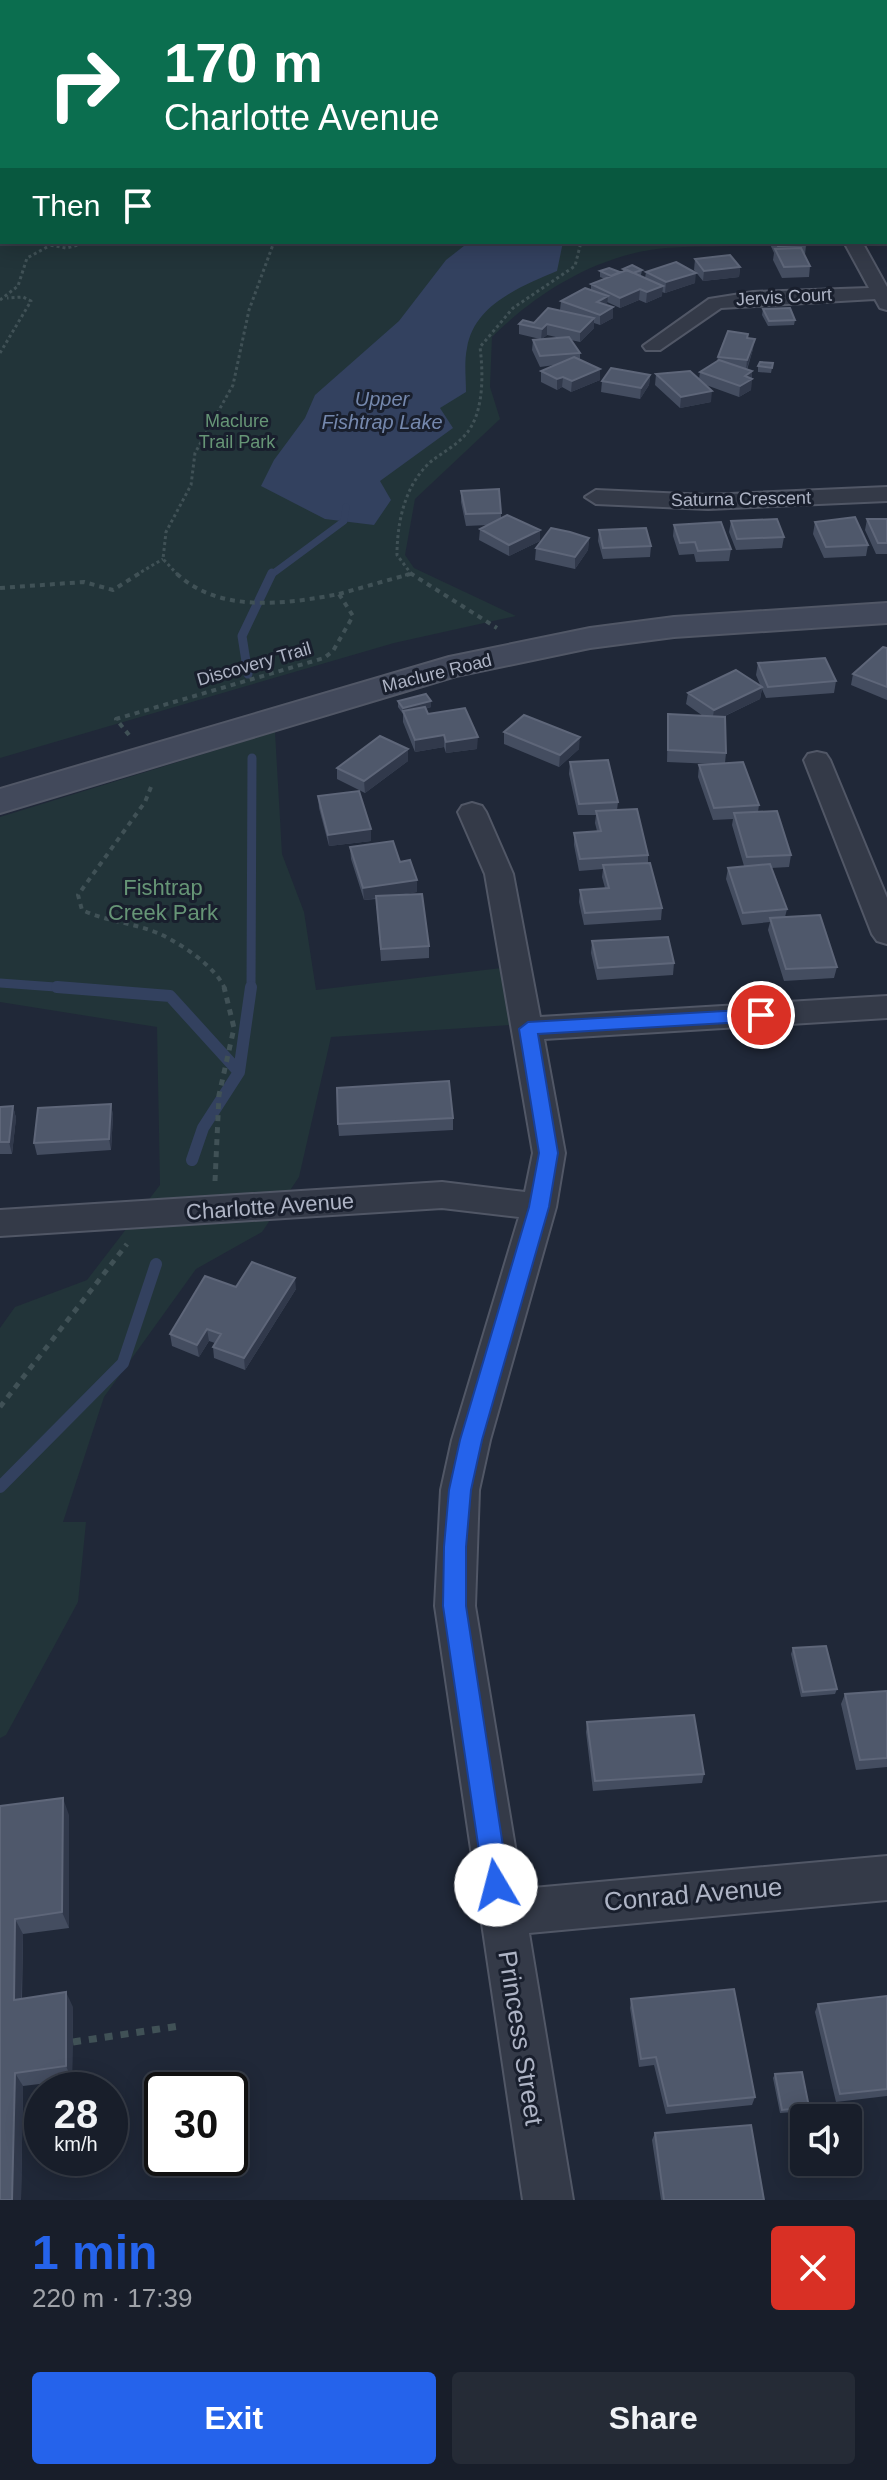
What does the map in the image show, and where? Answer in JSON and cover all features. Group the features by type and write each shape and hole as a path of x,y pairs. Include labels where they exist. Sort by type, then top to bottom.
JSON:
{"main road":[{"name":"Maclure Road","path":"0,772 441,644 501,631 622,610 727,599 887,591"},
{"name":"Maclure Road","path":"0,801 449,667 590,638 674,627 887,613"}],"street":[{"path":"854,244 884,298"},
{"name":"Jervis Court","path":"653,346 716,303 753,298 884,298"},
{"name":"Saturna Crescent","path":"596,497 708,502 887,494"},
{"path":"817,760 887,934"},
{"name":"Princess Street","path":"472,812 499,874 549,1153 539,1207 471,1440 460,1490 455,1547 455,1606 548,2200"},
{"path":"528,1029 887,1007"},
{"name":"Charlotte Avenue","path":"0,1223 442,1195 539,1207"},
{"name":"Conrad Avenue","path":"501,1915 557,1906 887,1878"}],"path":[{"path":"41,244 66,248 83,244"},
{"path":"273,244 249,310 233,385 195,453 191,485 166,532 163,559 172,572 202,590 229,600 270,604 339,594 410,574"},
{"path":"501,631 410,574 398,561 397,545 410,485 423,468 469,430 479,412 480,347 501,315 575,266 580,244"},
{"path":"7,298 18,286 27,258 49,246"},
{"path":"0,300 23,297 31,301 0,353"},
{"path":"0,588 84,582 113,590 163,559"},
{"name":"Discovery Trail","path":"116,719 324,658 333,651 353,616 339,594"},
{"path":"145,802 78,895 82,910 107,922 159,934 219,974 230,1001 234,1028 219,1095 215,1176"},
{"path":"0,1407 124,1251 142,1213"},
{"path":"73,2042 179,2026"}],"green space":[{"name":"Maclure Trail Park","path":"0,244 730,244 657,249 611,260 547,292 492,337 490,387 500,419 415,499 405,555 414,568 516,616 394,643 0,758"},
{"name":"Fishtrap Creek Park","path":"275,732 282,854 304,912 316,990 511,967 524,1024 331,1037 299,1177 262,1232 196,1269 104,1397 63,1522 86,1522 78,1602 6,1735 0,1738 0,1328 15,1307 87,1280 160,1185 157,1027 0,1002 0,817"}],"water":[{"name":"Upper Fishtrap Lake","path":"466,244 563,244 557,271 515,290 489,308 479,320 467,348 466,392 440,408 453,428 380,481 391,500 374,525 325,519 261,486 274,460 305,418 315,395 399,321 446,260"}],"building":[{"path":"776,244 806,245 778,246"},
{"path":"801,248 810,266 784,267 775,249"},
{"path":"730,255 740,267 704,271 695,259"},
{"path":"676,262 696,273 666,282 646,272"},
{"path":"632,265 642,270 633,273 623,269"},
{"path":"609,268 620,272 611,276 600,271"},
{"path":"627,270 663,286 647,292 640,289 620,298 591,284"},
{"path":"585,288 608,296 597,302 613,307 600,315 561,301"},
{"path":"548,308 594,318 580,332 547,324 542,329 519,324 523,320 534,323"},
{"path":"790,308 795,320 769,321 763,309"},
{"path":"728,331 748,334 747,338 755,339 747,360 718,357"},
{"path":"569,337 580,353 540,356 533,340"},
{"path":"574,357 600,369 572,381 563,377 557,379 541,371"},
{"path":"719,360 752,371 745,376 752,379 740,386 700,372"},
{"path":"760,362 773,363 772,368 758,366"},
{"path":"611,368 650,375 641,388 602,381"},
{"path":"690,371 712,391 681,397 656,374"},
{"path":"499,489 501,513 466,514 461,491"},
{"path":"507,515 540,530 509,545 480,529"},
{"path":"855,517 868,545 826,547 815,522"},
{"path":"777,519 784,537 737,539 731,521"},
{"path":"867,519 887,519 887,543 878,543"},
{"path":"721,522 731,549 698,551 695,542 680,543 674,525"},
{"path":"551,528 589,538 575,557 536,548"},
{"path":"646,528 651,546 603,548 599,530"},
{"path":"883,647 887,648 887,687 853,674"},
{"path":"825,658 836,681 768,687 758,663"},
{"path":"736,670 762,687 714,710 688,693"},
{"path":"426,694 431,701 403,708 398,701"},
{"path":"425,707 428,714 465,708 478,737 446,742 444,735 415,740 403,711"},
{"path":"668,714 725,717 726,753 668,750"},
{"path":"524,715 580,737 560,755 504,732"},
{"path":"380,736 408,749 364,781 337,768"},
{"path":"608,760 618,802 579,804 570,762"},
{"path":"743,762 759,805 714,808 699,765"},
{"path":"359,791 371,829 328,835 318,796"},
{"path":"637,809 648,855 580,859 574,833 601,831 596,811"},
{"path":"777,811 791,855 747,857 734,813"},
{"path":"393,841 400,862 410,860 417,880 363,888 350,847"},
{"path":"650,863 662,908 585,913 580,890 609,888 603,865"},
{"path":"770,864 787,909 743,913 728,868"},
{"path":"422,894 429,946 381,949 376,896"},
{"path":"820,915 837,967 786,969 770,918"},
{"path":"668,937 674,963 598,968 592,941"},
{"path":"449,1081 453,1118 338,1124 337,1088"},
{"path":"111,1104 109,1139 34,1143 38,1108"},
{"path":"13,1106 9,1142 0,1142 0,1107"},
{"path":"252,1262 295,1278 244,1358 213,1347 221,1334 207,1329 197,1345 170,1334 205,1276 236,1287"},
{"path":"826,1646 837,1689 803,1692 793,1648"},
{"path":"887,1691 887,1758 860,1760 845,1694"},
{"path":"694,1715 704,1774 595,1781 587,1722"},
{"path":"63,1798 62,1912 15,1919 14,2000 66,1992 66,2066 15,2073 12,2200 0,2200 0,1806"},
{"path":"734,1989 755,2097 668,2106 656,2057 641,2059 631,1999"},
{"path":"887,1996 887,2089 840,2094 818,2004"},
{"path":"802,2072 808,2104 790,2104 790,2109 782,2110 775,2074"},
{"path":"751,2125 764,2200 664,2200 655,2133"}],"waterway":[{"path":"271,575 344,521 346,507"},
{"path":"248,674 242,636 271,575"},
{"path":"251,989 252,758"},
{"path":"0,983 73,988"},
{"path":"57,987 73,988"},
{"path":"239,1072 251,987"},
{"path":"73,988 83,989"},
{"path":"73,988 170,996 239,1072"},
{"path":"192,1160 203,1128 239,1072"},
{"path":"0,1487 123,1363 156,1264"}],"route":[{"path":"496,1885 455,1606 455,1547 460,1490 471,1440 539,1207 549,1153 528,1029 761,1015"}]}
